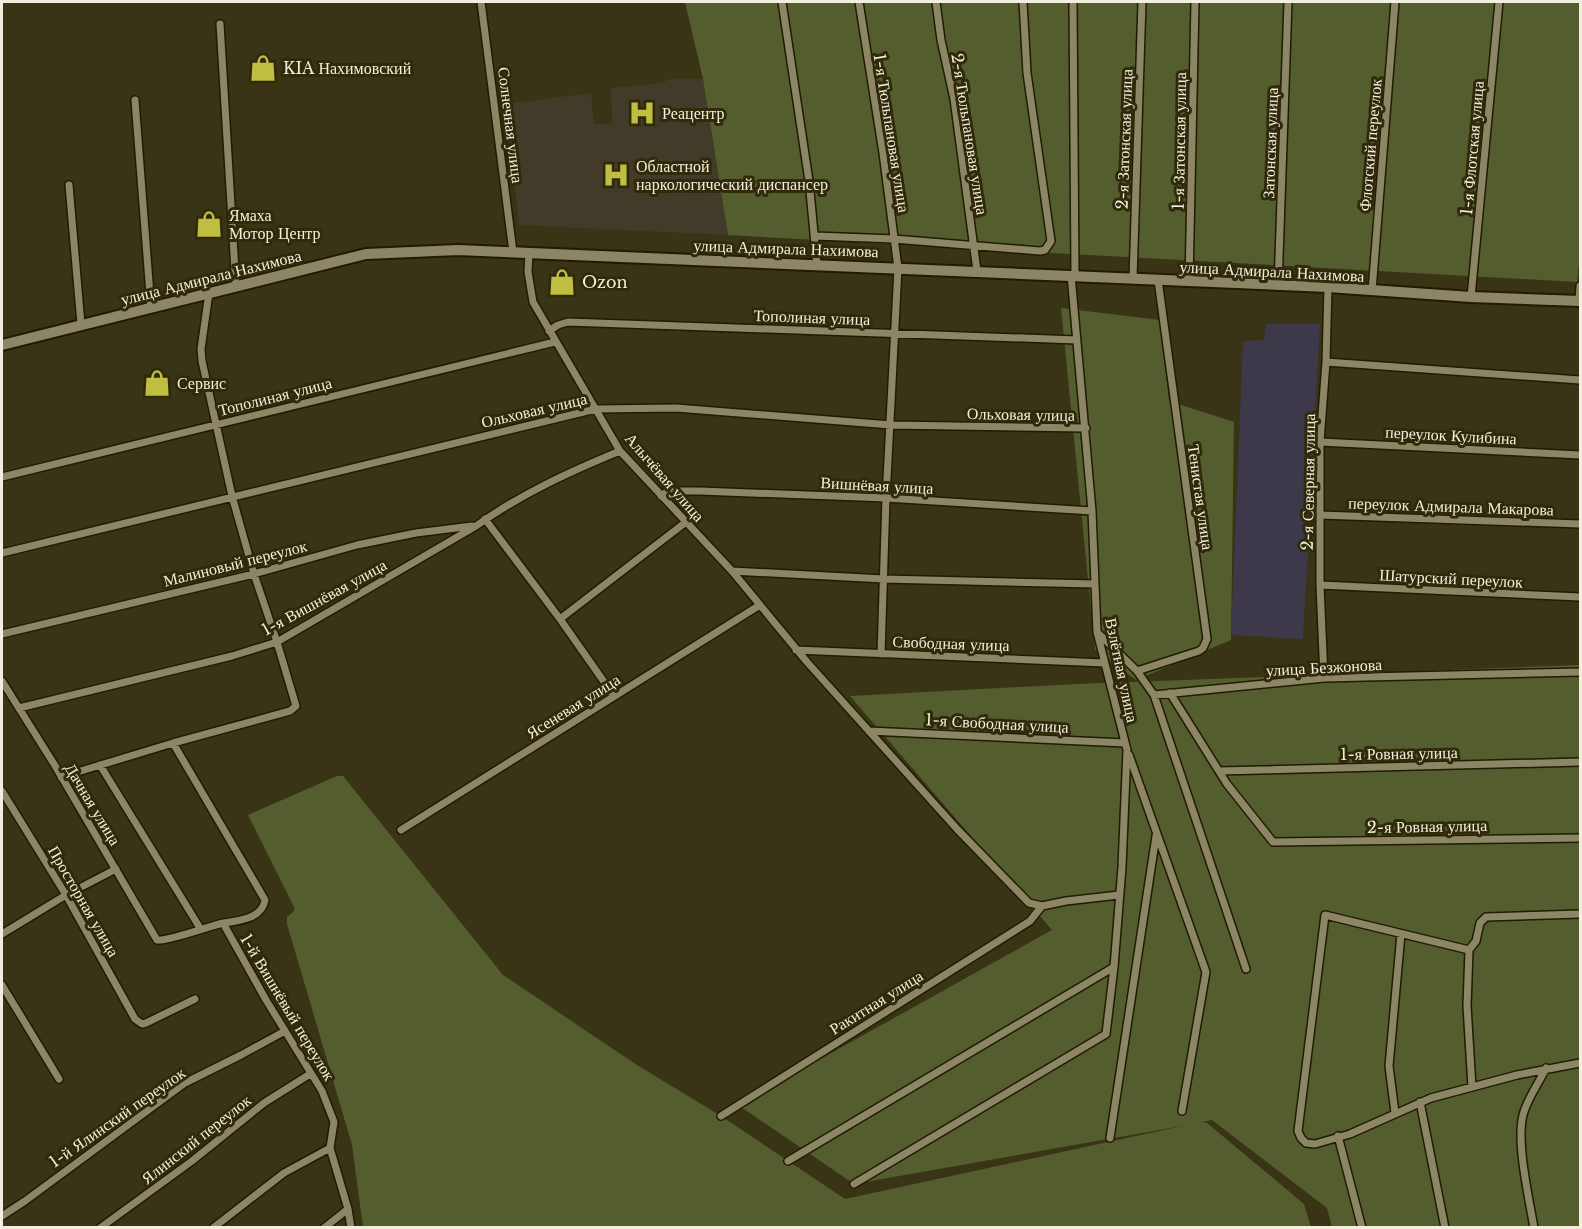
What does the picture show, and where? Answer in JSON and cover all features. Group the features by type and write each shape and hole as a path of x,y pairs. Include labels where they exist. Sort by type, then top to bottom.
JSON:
{"main road":[{"name":"улица Адмирала Нахимова","path":"2,345 366,254 458,250 1073,275 1580,301"}],"street":[{"name":"Солнечная улица","path":"481,2 513,252"},
{"path":"782,2 809,181 817,265"},
{"name":"1-я Тюльпановая улица","path":"858,2 883,153 898,268 886,498 881,654"},
{"name":"2-я Тюльпановая улица","path":"936,2 941,40 954,99 977,271"},
{"path":"814,236 894,239 974,247 1045,250 1051,241 1027,73 1023,2"},
{"name":"Взлётная улица","path":"854,1184 1106,1034 1122,867 1126,746 1097,632 1092,511 1073,275 1073,2"},
{"name":"2-я Затонская улица","path":"1133,278 1142,2"},
{"name":"1-я Затонская улица","path":"1189,281 1195,2"},
{"name":"Затонская улица","path":"1278,286 1288,2"},
{"name":"Флотский переулок","path":"1372,291 1395,2"},
{"name":"1-я Флотская улица","path":"1471,297 1499,2"},
{"path":"219,24 236,287"},
{"path":"135,100 151,308"},
{"path":"69,185 81,324"},
{"name":"Алычёвая улица","path":"529,253 528,272 532,302 620,451 732,571 796,650 957,829 1026,900 1042,906"},
{"name":"Тенистая улица","path":"1137,671 1199,651 1207,639 1158,280"},
{"path":"1580,301 1581,286"},
{"name":"2-я Северная улица","path":"1324,678 1320,585 1320,442 1326,362 1328,287"},
{"path":"61,777 294,709 296,703 254,574 232,496 202,361 201,349 208,293"},
{"name":"Тополиная улица","path":"549,331 568,322 1077,340"},
{"name":"Тополиная улица","path":"2,477 555,342"},
{"path":"1326,362 1581,380"},
{"name":"Ольховая улица","path":"2,553 596,409 676,408 891,425 1086,428"},
{"name":"переулок Кулибина","path":"1320,442 1581,455"},
{"name":"1-я Вишнёвая улица","path":"19,708 232,656 277,642 476,525 507,504 562,475 620,451"},
{"name":"Вишнёвая улица","path":"662,496 668,490 689,490 886,498 1092,511"},
{"name":"переулок Адмирала Макарова","path":"1320,515 1581,524"},
{"path":"485,519 614,696"},
{"path":"560,619 686,522"},
{"name":"Малиновый переулок","path":"2,634 254,574 357,545 416,533 476,525"},
{"path":"732,571 884,579 1095,584"},
{"name":"Шатурский переулок","path":"1320,585 1581,597"},
{"name":"Ясеневая улица","path":"401,830 760,605"},
{"path":"1097,632 1137,671 1155,695 1246,969"},
{"name":"Свободная улица","path":"796,650 1104,663"},
{"name":"улица Безжонова","path":"1155,695 1324,678 1581,672"},
{"name":"Дачная улица","path":"2,681 156,938 160,941 200,928"},
{"path":"1170,693 1219,771"},
{"name":"1-я Свободная улица","path":"869,731 1126,746"},
{"name":"1-й Вишнёвый переулок","path":"173,743 265,900 262,908 250,917 223,923 322,1091 334,1122 330,1148 351,1227"},
{"path":"1126,746 1206,972 1182,1111"},
{"name":"1-я Ровная улица","path":"1219,771 1581,762"},
{"path":"100,765 200,928 223,923"},
{"name":"2-я Ровная улица","path":"1219,771 1273,842 1581,838"},
{"name":"Просторная улица","path":"2,791 66,895 135,1019 142,1024 195,999"},
{"path":"1110,1138 1156,834"},
{"path":"2,934 66,895 116,869"},
{"path":"1042,906 1119,895"},
{"name":"Ракитная улица","path":"721,1116 1030,921 1042,906"},
{"path":"1472,1087 1467,1006 1469,950 1476,941 1480,923 1486,917 1581,914"},
{"path":"1469,950 1325,915 1298,1131 1301,1138 1311,1144 1350,1134 1420,1102 1546,1068 1581,1063"},
{"path":"1395,1113 1389,1065 1401,934"},
{"path":"788,1161 1114,968"},
{"path":"2,985 59,1079"},
{"name":"1-й Ялинский переулок","path":"2,1216 185,1083 285,1031"},
{"path":"1534,1227 1523,1155 1522,1118 1546,1068"},
{"name":"Ялинский переулок","path":"100,1227 192,1161 264,1103 310,1074"},
{"path":"1420,1102 1445,1227"},
{"path":"1338,1136 1362,1227"},
{"path":"213,1227 284,1173 330,1148"},
{"path":"324,1227 348,1209"}],"shaded area":[{"name":"Областной наркологический диспансер","path":"669,79 703,79 728,235 519,225 506,104 591,93 594,124 612,124 611,88 663,83"},
{"path":"1266,324 1320,324 1303,639 1231,635 1243,341 1264,340"}],"green space":[{"path":"685,2 1580,2 1580,253 1577,282 728,235 703,79"},
{"path":"1061,308 1160,320 1169,401 1234,422 1231,640 1136,680 1095,650"},
{"path":"1580,665 1580,1227 1332,1227 1327,1208 1212,1120 1202,1122 1207,1123 1304,1204 1311,1227 363,1227 352,1145 287,924 287,917 294,911 294,907 248,815 337,776 343,776 503,975 637,1065 721,1116 845,1199 1182,1126 854,1184 738,1105 1052,930 850,696 1077,684"}],"place":[{"name":"KIA Нахимовский","path":"263,68"},
{"name":"Реацентр","path":"642,113"},
{"name":"Областной наркологический диспансер","path":"616,175"},
{"name":"Ямаха Мотор Центр","path":"209,224"},
{"name":"Ozon","path":"562,282"},
{"name":"Сервис","path":"157,383"}]}
